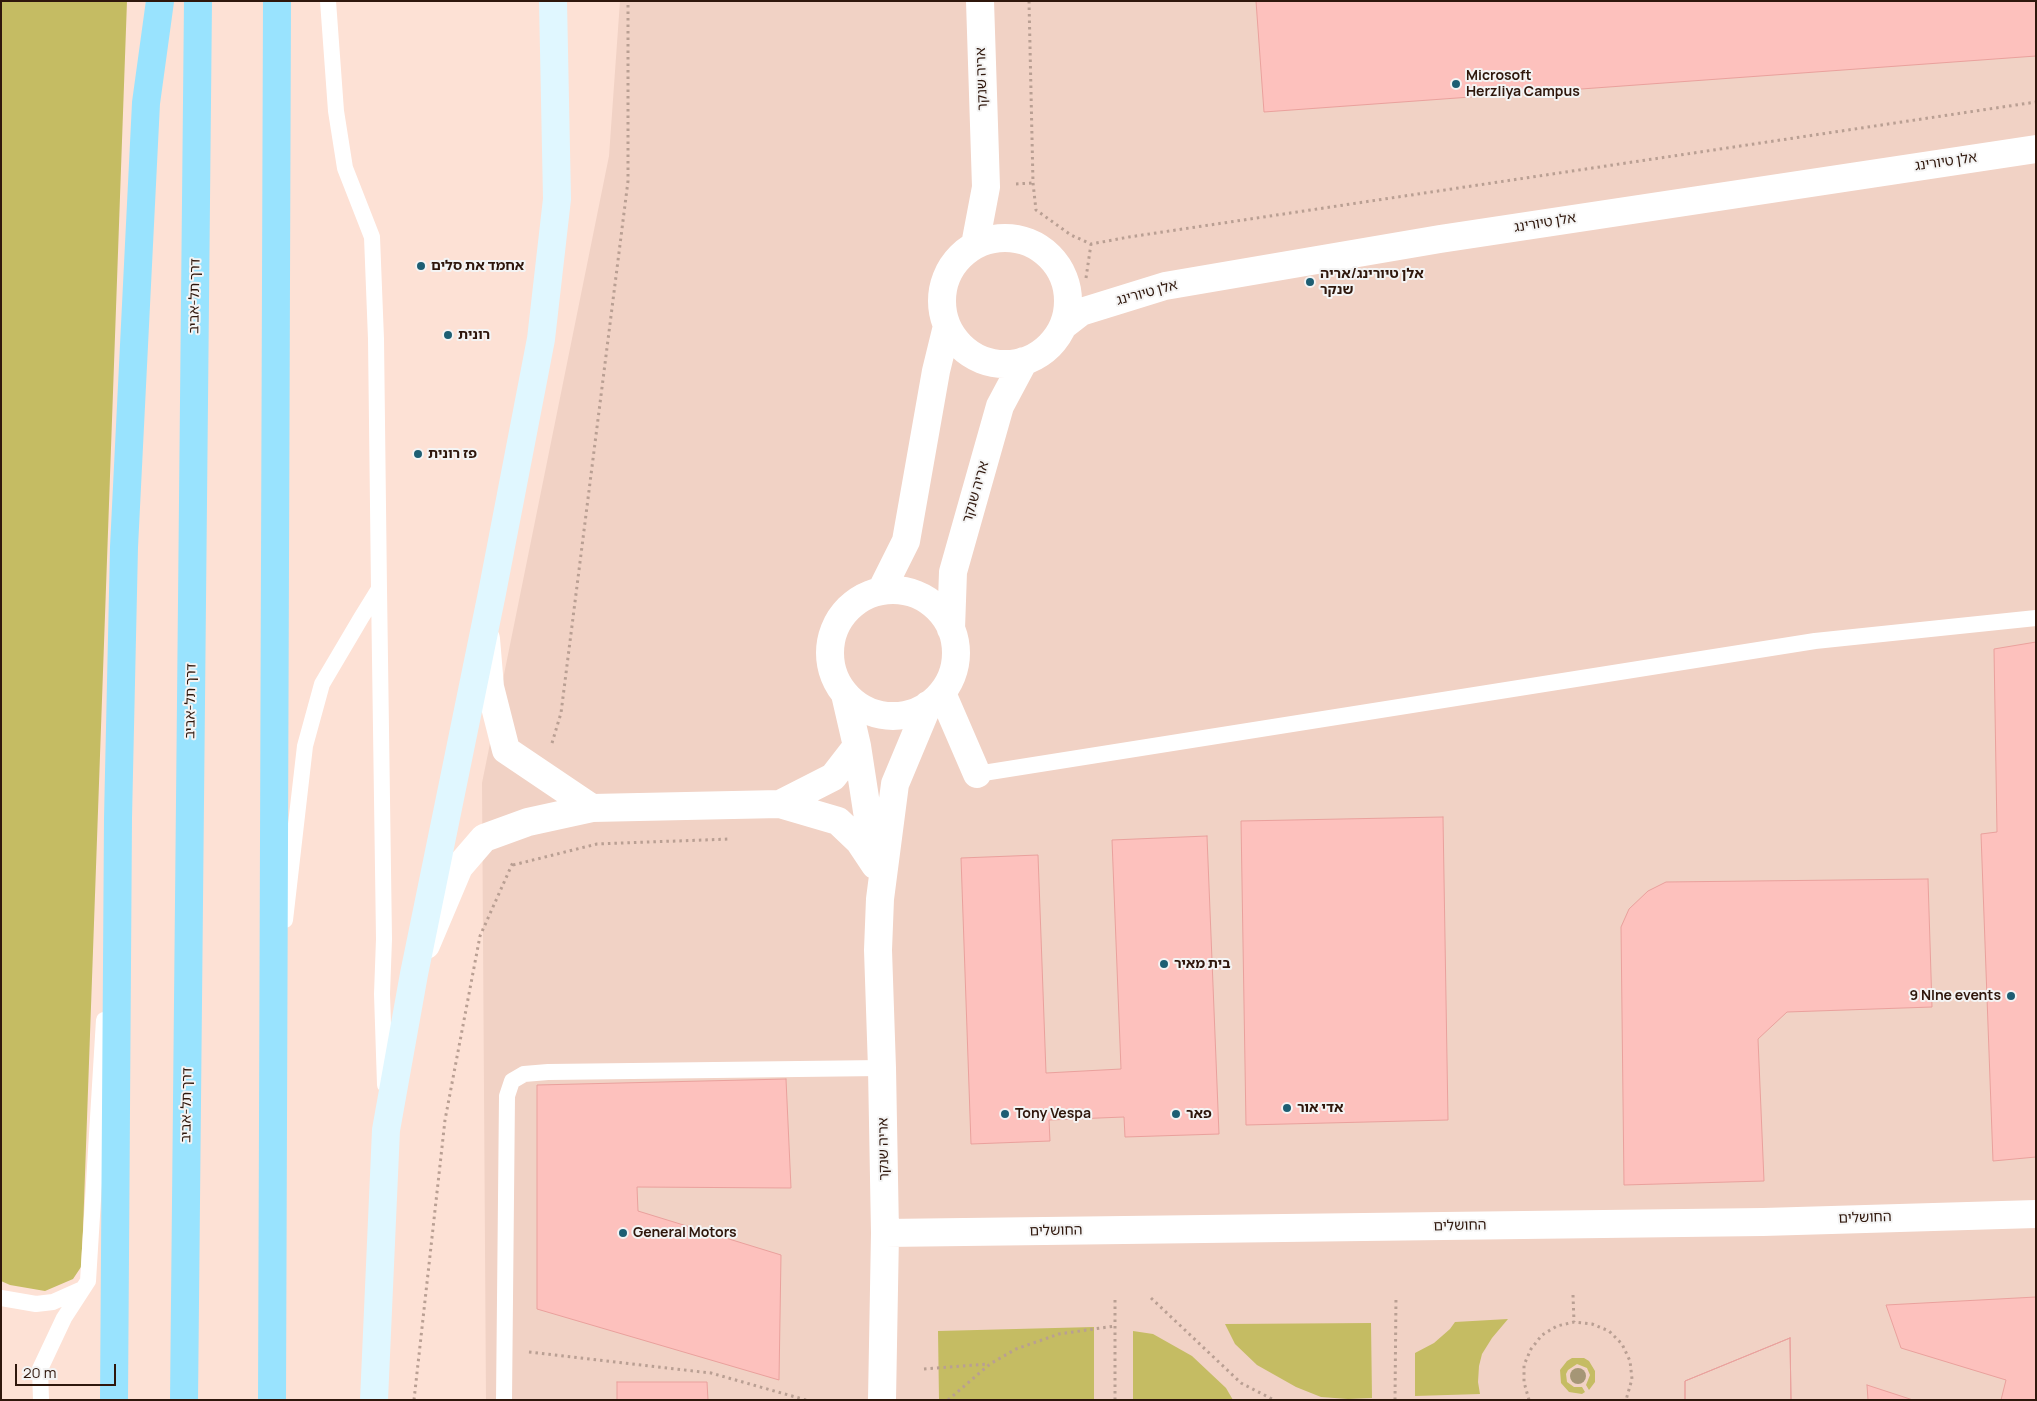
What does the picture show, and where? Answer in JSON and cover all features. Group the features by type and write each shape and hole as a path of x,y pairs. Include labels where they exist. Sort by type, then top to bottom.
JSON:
{"highway":[{"path":"114,1400 118,818 124,547 144,132 146,103 160,1"},
{"name":"דרך תל-אביב","path":"184,1400 198,1"},
{"path":"272,1400 277,1"}],"main road":[{"path":"374,1400 386,1130 414,974 484,624 492,593 541,339 557,199 553,1"}],"street":[{"name":"אריה שנקר","path":"975,245 986,187 980,1"},
{"name":"אלן טיורינג","path":"1063,326 1081,312 1165,286 1440,239 2036,149"},
{"path":"1012,238 1028,242 1043,250 1055,262 1064,277 1068,293 1068,310 1063,326 1054,340 1041,353 1024,362 1006,364 988,362 971,354 957,342 947,326 942,308 943,289 949,272 960,257 975,245 993,239 1012,238"},
{"path":"881,591 906,541 936,372 947,326"},
{"name":"אריה שנקר","path":"951,629 953,572 1000,406 1024,362"},
{"path":"881,591 900,591 916,594 931,603 943,614 951,629 956,645 955,662 951,678 935,699 912,713 894,717 875,714 858,706 845,694 835,678 829,660 830,642 837,624 848,608 863,597 881,591"},
{"path":"484,624 490,687 506,750 592,808"},
{"name":"אריה שנקר","path":"845,694 857,746 880,899"},
{"path":"935,699 977,774"},
{"name":"אריה שנקר","path":"882,1400 885,1234 878,950 880,899 895,784 935,699"},
{"path":"780,804 833,777 857,746"},
{"path":"414,974 459,867 484,838 528,822 592,808 780,804 838,821 859,842 876,865"},
{"name":"החושלים","path":"885,1234 1763,1222 2036,1214"}],"lane":[{"path":"328,1 336,111 345,168 372,237 376,339 380,589 384,939 382,994 386,1130"},
{"path":"272,1031 306,746 322,684 360,618 380,589"},
{"path":"977,774 1815,641 2036,618"},
{"path":"42,1400 40,1369 64,1318 80,1290 88,1281 118,818"},
{"path":"504,1400 507,1096 512,1081 524,1074 548,1072 882,1068"},
{"path":"1,1298 36,1304 52,1302 80,1290"}],"path":[{"path":"543,775 561,713 628,181 628,1"},
{"path":"1029,1 1033,183 1036,210 1071,235 1091,244 2036,102"},
{"path":"414,1400 445,1120 480,936 513,865 528,822"},
{"path":"513,865 597,844 734,839"},
{"path":"1573,1295 1574,1322"},
{"path":"1395,1400 1396,1296"},
{"path":"1115,1298 1115,1400"},
{"path":"1151,1298 1241,1383 1274,1400"},
{"path":"1528,1400 1524,1382 1524,1365 1530,1349 1542,1336 1557,1326 1574,1322 1592,1324 1608,1331 1622,1344 1630,1361 1632,1379 1626,1400"},
{"path":"948,1400 990,1364 1016,1349 1058,1334 1115,1326"},
{"path":"543,1354 711,1373 806,1400"},
{"path":"924,1369 990,1364"}],"shaded area":[{"path":"1,1 127,1 81,1267 73,1279 45,1291 10,1285 1,1281"},
{"path":"620,1 2036,1 2036,1400 486,1400 482,783 609,156"},
{"path":"1508,1319 1492,1338 1482,1354 1478,1382 1480,1394 1415,1396 1415,1353 1434,1343 1455,1322"},
{"path":"1371,1323 1372,1398 1348,1399 1321,1397 1296,1387 1257,1365 1235,1344 1225,1324"},
{"path":"1094,1327 1094,1400 939,1400 938,1331"},
{"path":"1133,1331 1153,1334 1192,1356 1226,1388 1233,1400 1133,1400"},
{"path":"1572,1358 1584,1358 1589,1361 1595,1371 1595,1382 1589,1390 1586,1385 1590,1375 1587,1368 1577,1364 1568,1370 1566,1374 1567,1382 1574,1387 1582,1387 1585,1392 1582,1394 1569,1392 1561,1383 1560,1370"}],"building":[{"name":"Microsoft Herzliya Campus","path":"1256,1 2036,1 2036,56 1264,112"},
{"name":"9 NIne events","path":"2036,642 2036,1157 1993,1161 1981,834 1997,832 1994,649"},
{"path":"1443,817 1448,1120 1246,1125 1241,821"},
{"name":"בית מאיר","path":"1207,836 1219,1134 1125,1137 1124,1117 1049,1120 1050,1141 971,1144 961,858 1038,855 1046,1073 1121,1069 1112,840"},
{"path":"1928,879 1932,1007 1787,1012 1758,1039 1764,1181 1624,1185 1621,927 1629,909 1648,891 1666,882"},
{"name":"General Motors","path":"786,1079 791,1188 637,1187 638,1211 781,1255 779,1380 537,1309 537,1085"},
{"path":"2036,1297 2036,1400 2001,1400 2006,1380 1901,1348 1886,1305"},
{"path":"1790,1338 1791,1400 1685,1400 1685,1381"},
{"path":"1790,1338 1791,1400 1685,1400 1685,1381"},
{"path":"617,1382 707,1382 708,1400 617,1400"},
{"path":"1867,1385 1913,1400 1868,1400"}],"place":[{"name":"Microsoft Herzliya Campus","path":"1456,84"},
{"name":"אחמד את סלים","path":"421,266"},
{"name":"אלן טיורינג/אריה שנקר","path":"1310,282"},
{"name":"רונית","path":"448,335"},
{"name":"פז רונית","path":"418,454"},
{"name":"בית מאיר","path":"1164,964"},
{"name":"9 NIne events","path":"2011,996"},
{"name":"אדי אור","path":"1287,1108"},
{"name":"Tony Vespa","path":"1005,1114"},
{"name":"פאר","path":"1176,1114"},
{"name":"General Motors","path":"623,1233"}]}
